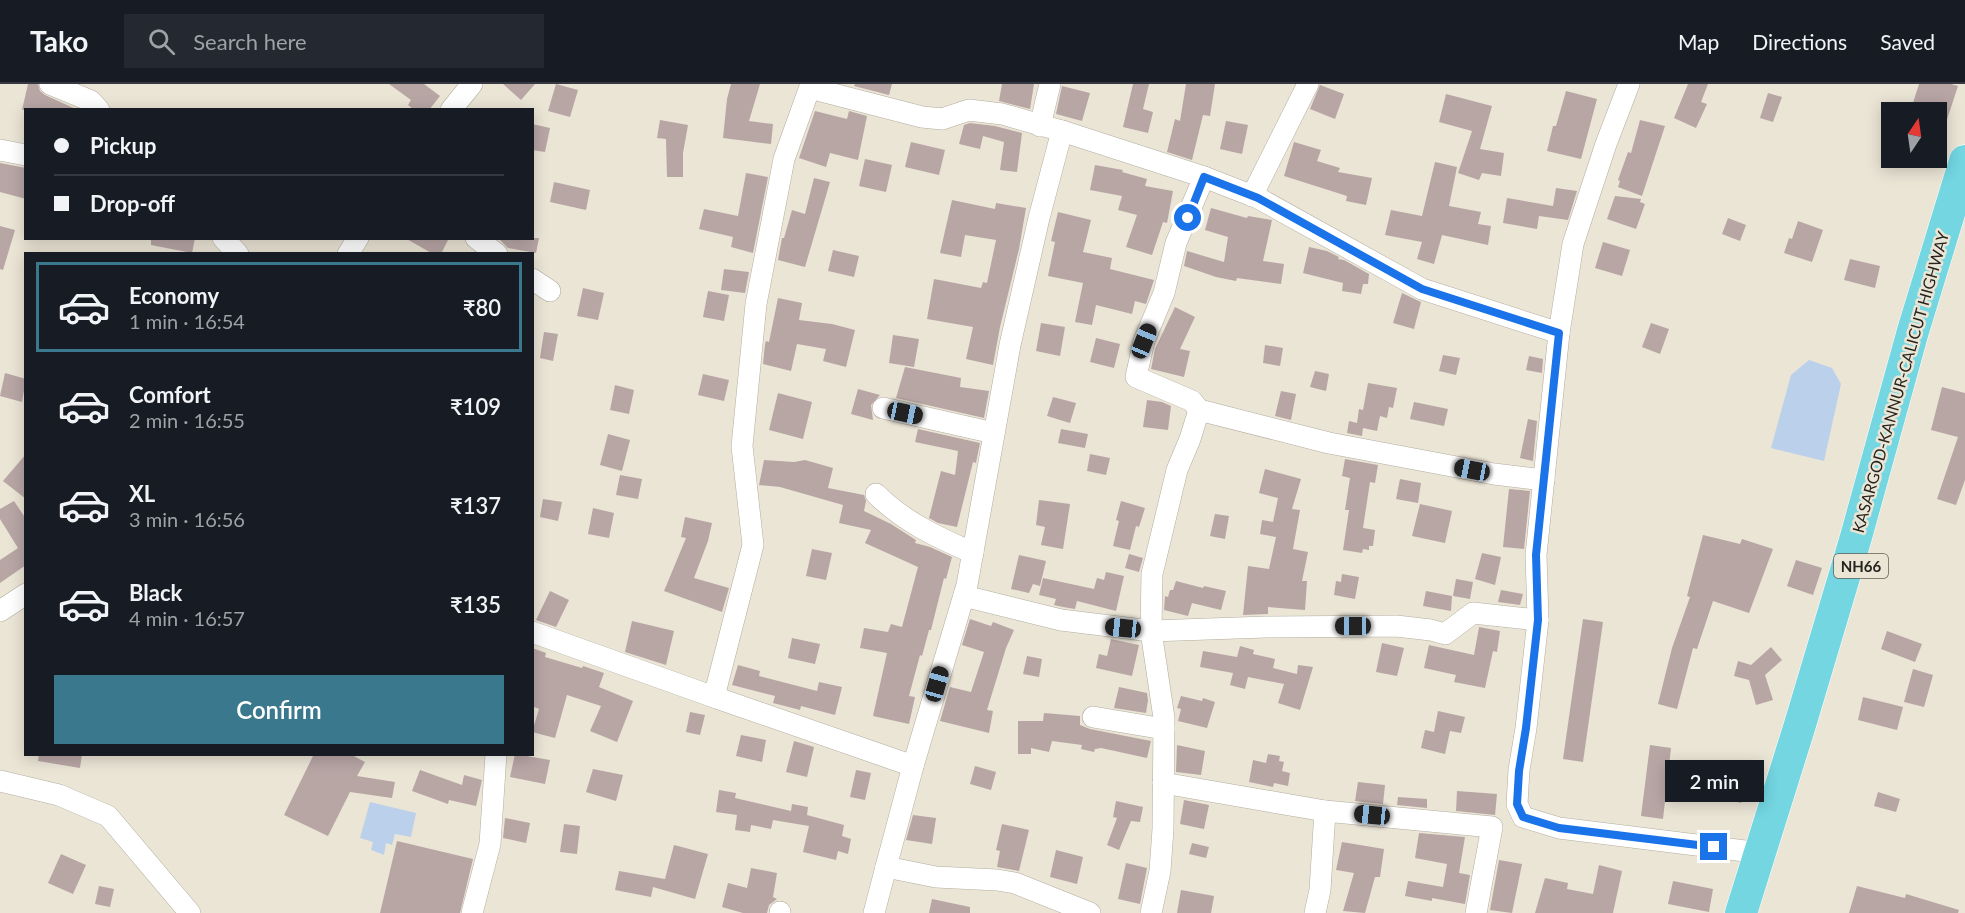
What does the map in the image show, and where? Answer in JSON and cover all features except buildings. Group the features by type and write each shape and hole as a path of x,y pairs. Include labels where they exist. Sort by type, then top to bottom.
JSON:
{"highway":[{"name":"KASARGOD-KANNUR-CALICUT HIGHWAY","path":"1741,913 1856,537 1913,331 1965,161"},
{"name":"KASARGOD-KANNUR-CALICUT HIGHWAY","path":"1752,913 1806,752 1913,384 1931,314 1965,218"}],"street":[{"path":"50,84 91,101 97,108"},
{"path":"453,108 472,84"},
{"path":"1040,126 1050,84"},
{"path":"1252,196 1308,84"},
{"path":"1523,817 1517,804 1519,771 1538,620 1536,555 1559,333 1574,244 1606,144 1629,84"},
{"path":"714,697 753,545 742,446 756,304 784,159 811,86 922,117 942,119 969,110 1002,114 1204,177 1252,196 1422,289 1559,333"},
{"path":"874,913 913,766 964,596 1013,333 1062,131"},
{"path":"0,150 24,155"},
{"path":"1204,177 1176,243 1164,292 1144,341 1136,376 1192,401 1199,410 1329,443 1494,474 1544,480"},
{"path":"226,240 237,252"},
{"path":"479,240 494,252"},
{"path":"534,280 550,291"},
{"path":"883,408 994,433"},
{"path":"1151,913 1160,871 1164,729 1151,631 1152,574 1177,470 1199,410"},
{"path":"876,494 890,509 915,526 973,553"},
{"path":"0,611 24,595"},
{"path":"964,596 1061,620 1151,631 1396,626 1445,634 1473,613 1538,620"},
{"path":"534,633 913,766"},
{"path":"1093,717 1164,729"},
{"path":"472,913 490,844 496,756"},
{"path":"0,781 59,795 108,816 190,913"},
{"path":"1163,783 1325,811 1492,827 1506,827 1523,817 1559,828 1761,853"},
{"path":"1315,913 1320,890 1325,811"},
{"path":"1476,913 1492,827"},
{"path":"886,867 936,877 997,880 1015,884 1090,913"}],"water":[{"path":"1809,360 1832,368 1841,384 1824,461 1771,448 1791,375"},
{"path":"370,802 416,813 411,837 395,834 392,845 386,843 384,855 371,850 373,842 360,838"}],"route":[{"path":"1188,218 1204,177 1258,198 1422,289 1559,333 1536,555 1538,620 1517,804 1523,817 1559,828 1714,847"}]}
